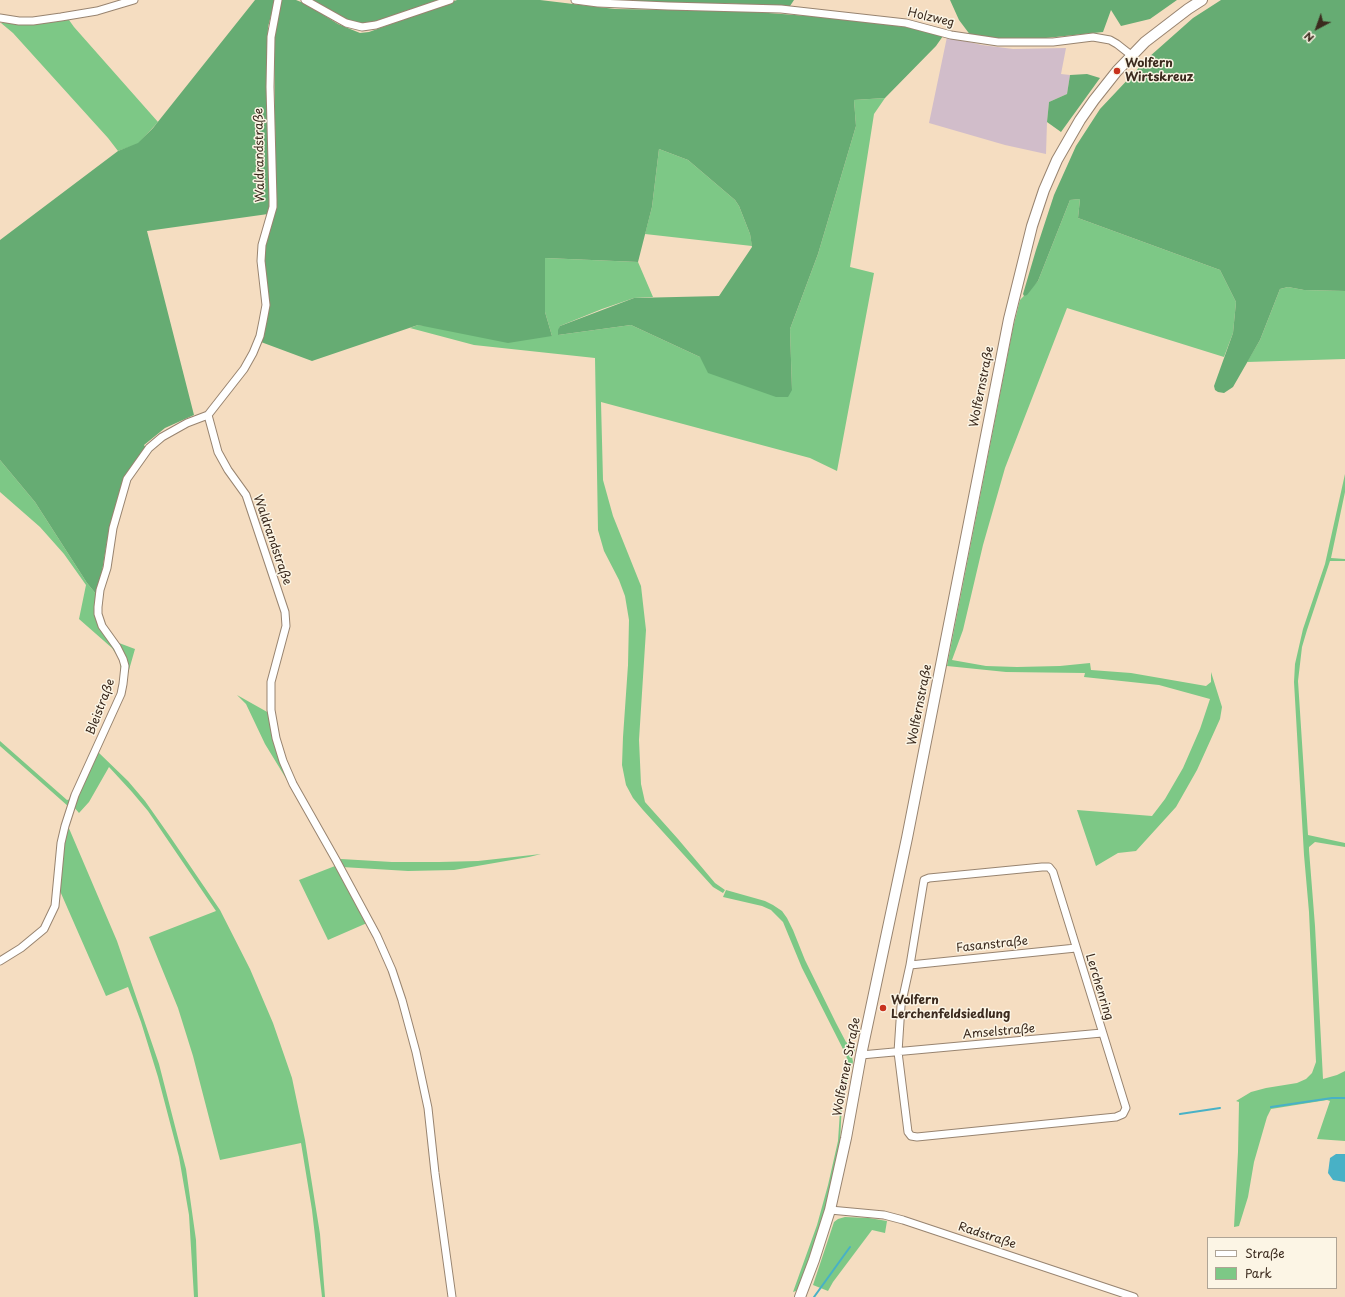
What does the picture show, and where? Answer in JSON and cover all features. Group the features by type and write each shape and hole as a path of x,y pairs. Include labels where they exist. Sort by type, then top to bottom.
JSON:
{"main road":[{"name":"Wolfernstraße","path":"907,838 1008,326 1032,226 1044,190 1057,160 1068,140 1094,100 1131,55 1160,30 1202,0"},
{"name":"Wolferner Straße","path":"800,1297 830,1210 907,838"}],"street":[{"path":"0,18 19,21 61,18 97,11 134,0"},
{"name":"Waldrandstraße","path":"278,0 271,37 270,81 273,207 262,245 261,261 266,305 260,336 253,353 244,369 208,415 218,452 228,470 246,495 285,612 286,626 272,682 271,710 276,738 283,761 293,784 377,936 392,970 402,1000 416,1052 428,1108 434,1173 452,1297"},
{"path":"305,0 346,24 362,27 376,26 450,0"},
{"name":"Holzweg","path":"575,0 598,3 781,9 906,23 951,35 998,42 1053,42 1093,36 1110,40 1131,55"},
{"name":"Bleistraße","path":"0,961 20,948 44,929 55,906 61,843 75,795 114,708 123,684 125,666 123,659 117,647 102,626 98,614 98,607 100,590 107,568 113,528 127,479 149,448 162,437 187,423 208,415"},
{"name":"Lerchenring","path":"1042,867 1049,868 1052,872 1126,1108 1123,1114 1116,1117 917,1137 911,1136 908,1132 898,1052 901,1006 910,965 924,880 936,877 1042,867"},
{"name":"Fasanstraße","path":"910,965 1076,948"},
{"name":"Amselstraße","path":"898,1052 1102,1033"},
{"path":"861,1056 898,1052"},
{"name":"Radstraße","path":"830,1210 884,1215 903,1220 1134,1297"}],"shaded area":[{"path":"947,37 982,45 1013,49 1066,48 1061,74 1070,75 1067,94 1049,102 1046,154 1005,145 929,123"}],"green space":[{"path":"255,0 275,0 268,27 267,63 270,198 268,214 147,231 194,415 165,428 144,445 146,448 128,471 122,484 107,541 102,572 96,594 87,583 35,502 0,460 0,240 118,151 138,143 153,128"},
{"path":"282,0 296,0 306,4 338,24 360,33 369,32 457,0 540,0 615,9 742,11 835,18 921,29 943,36 936,46 885,98 854,100 856,126 818,254 790,329 792,390 788,397 776,397 708,373 700,357 631,325 558,335 560,326 634,298 719,296 752,247 750,234 739,206 735,200 688,160 659,149 652,207 638,262 545,258 545,312 552,336 508,343 418,325 312,361 261,342 264,245 276,200 274,37 278,11"},
{"path":"310,0 438,0 379,21 363,25 327,11"},
{"path":"607,0 794,0 790,6"},
{"path":"950,0 1177,0 1150,19 1121,26 1111,10 1103,32 1027,40 971,36 959,20"},
{"path":"1221,0 1345,0 1345,291 1304,290 1288,287 1280,289 1260,340 1233,387 1224,393 1215,390 1214,386 1233,333 1236,302 1220,270 1078,218 1080,199 1070,200 1038,281 1027,295 1024,296 1023,294 1054,195 1076,146 1100,109 1149,57 1193,18"},
{"path":"69,20 158,122 138,144 118,151 13,33 1,23"},
{"path":"1087,74 1100,78 1061,132 1047,122 1049,102 1067,94 1070,75"},
{"path":"885,98 874,114 850,267 874,273 837,471 810,458 601,402 603,480 613,516 641,586 646,630 639,740 641,784 645,802 715,883 725,890 723,893 713,887 643,810 633,798 626,785 622,765 629,620 625,596 619,580 604,551 598,530 595,358 474,345 410,328 418,325 552,336 545,312 545,258 638,262 653,297 634,298 602,309 560,326 558,335 631,325 700,357 792,390 790,329 818,254 856,126 854,100"},
{"path":"659,149 688,160 735,200 739,206 750,234 752,246 645,234 652,207"},
{"path":"1080,199 1078,218 1220,270 1236,302 1233,333 1224,357 1067,308 1005,468 983,545 963,630 952,660 986,666 1017,667 1060,666 1090,663 1091,670 1131,673 1206,686 1211,682 1211,672 1222,707 1220,719 1197,770 1176,807 1136,851 1118,853 1096,866 1077,810 1152,816 1165,799 1183,768 1200,729 1210,699 1159,685 1084,677 1085,673 1006,672 947,666 1013,328 1020,300 1038,281 1070,200"},
{"path":"1288,287 1304,290 1345,291 1345,359 1247,362 1260,340 1280,289"},
{"path":"0,460 35,502 87,583 96,594 95,608 123,664 121,675 120,660 112,648 79,619 86,585 64,554 40,527 0,492"},
{"path":"1345,474 1345,492 1331,558 1345,559 1345,561 1330,561 1302,647 1298,681 1308,835 1345,843 1345,847 1315,842 1309,847 1309,850 1315,926 1323,1079 1345,1071 1345,1141 1317,1139 1330,1101 1327,1100 1271,1109 1267,1117 1254,1162 1248,1197 1239,1226 1234,1227 1239,1102 1236,1101 1251,1092 1297,1083 1306,1079 1312,1073 1316,1062 1309,912 1304,855 1294,682 1295,664 1303,629 1325,564"},
{"path":"112,638 119,643 135,649 127,677"},
{"path":"237,695 269,713 290,785 265,744 246,704"},
{"path":"0,741 67,800 71,799 69,807 0,746"},
{"path":"98,752 128,781 145,801 220,910 250,969 273,1023 292,1078 305,1140 320,1234 325,1297 322,1297 312,1210 301,1143 220,1160 193,1056 178,1008 149,937 216,911 148,811 109,767 89,802 79,813 73,806"},
{"path":"68,826 117,941 159,1064 186,1169 196,1240 198,1297 194,1297 189,1215 179,1157 158,1077 141,1022 128,987 106,996 60,891 62,852"},
{"path":"541,854 454,870 408,871 342,867 340,860 392,862 478,861"},
{"path":"335,866 367,923 328,940 299,880"},
{"path":"726,890 765,901 782,911 793,930 805,960 836,1023 846,1042 855,1050 842,1100 840,1144 823,1217 799,1287 793,1292 817,1225 828,1185 838,1141 841,1096 849,1067 846,1055 802,968 783,922 771,910 762,906 723,897"},
{"path":"845,1217 869,1218 887,1221 885,1233 872,1230 833,1282 828,1291 813,1285 834,1222"}],"water":[{"path":"1336,1154 1345,1154 1345,1182 1333,1180 1328,1173 1330,1158"}],"waterway":[{"path":"1271,1107 1332,1098 1345,1098"},
{"path":"1180,1114 1220,1108"},
{"path":"814,1297 850,1247"}],"place":[{"name":"Wolfern Wirtskreuz","path":"1117,71"},
{"name":"Wolfern Lerchenfeldsiedlung","path":"883,1008"}]}
